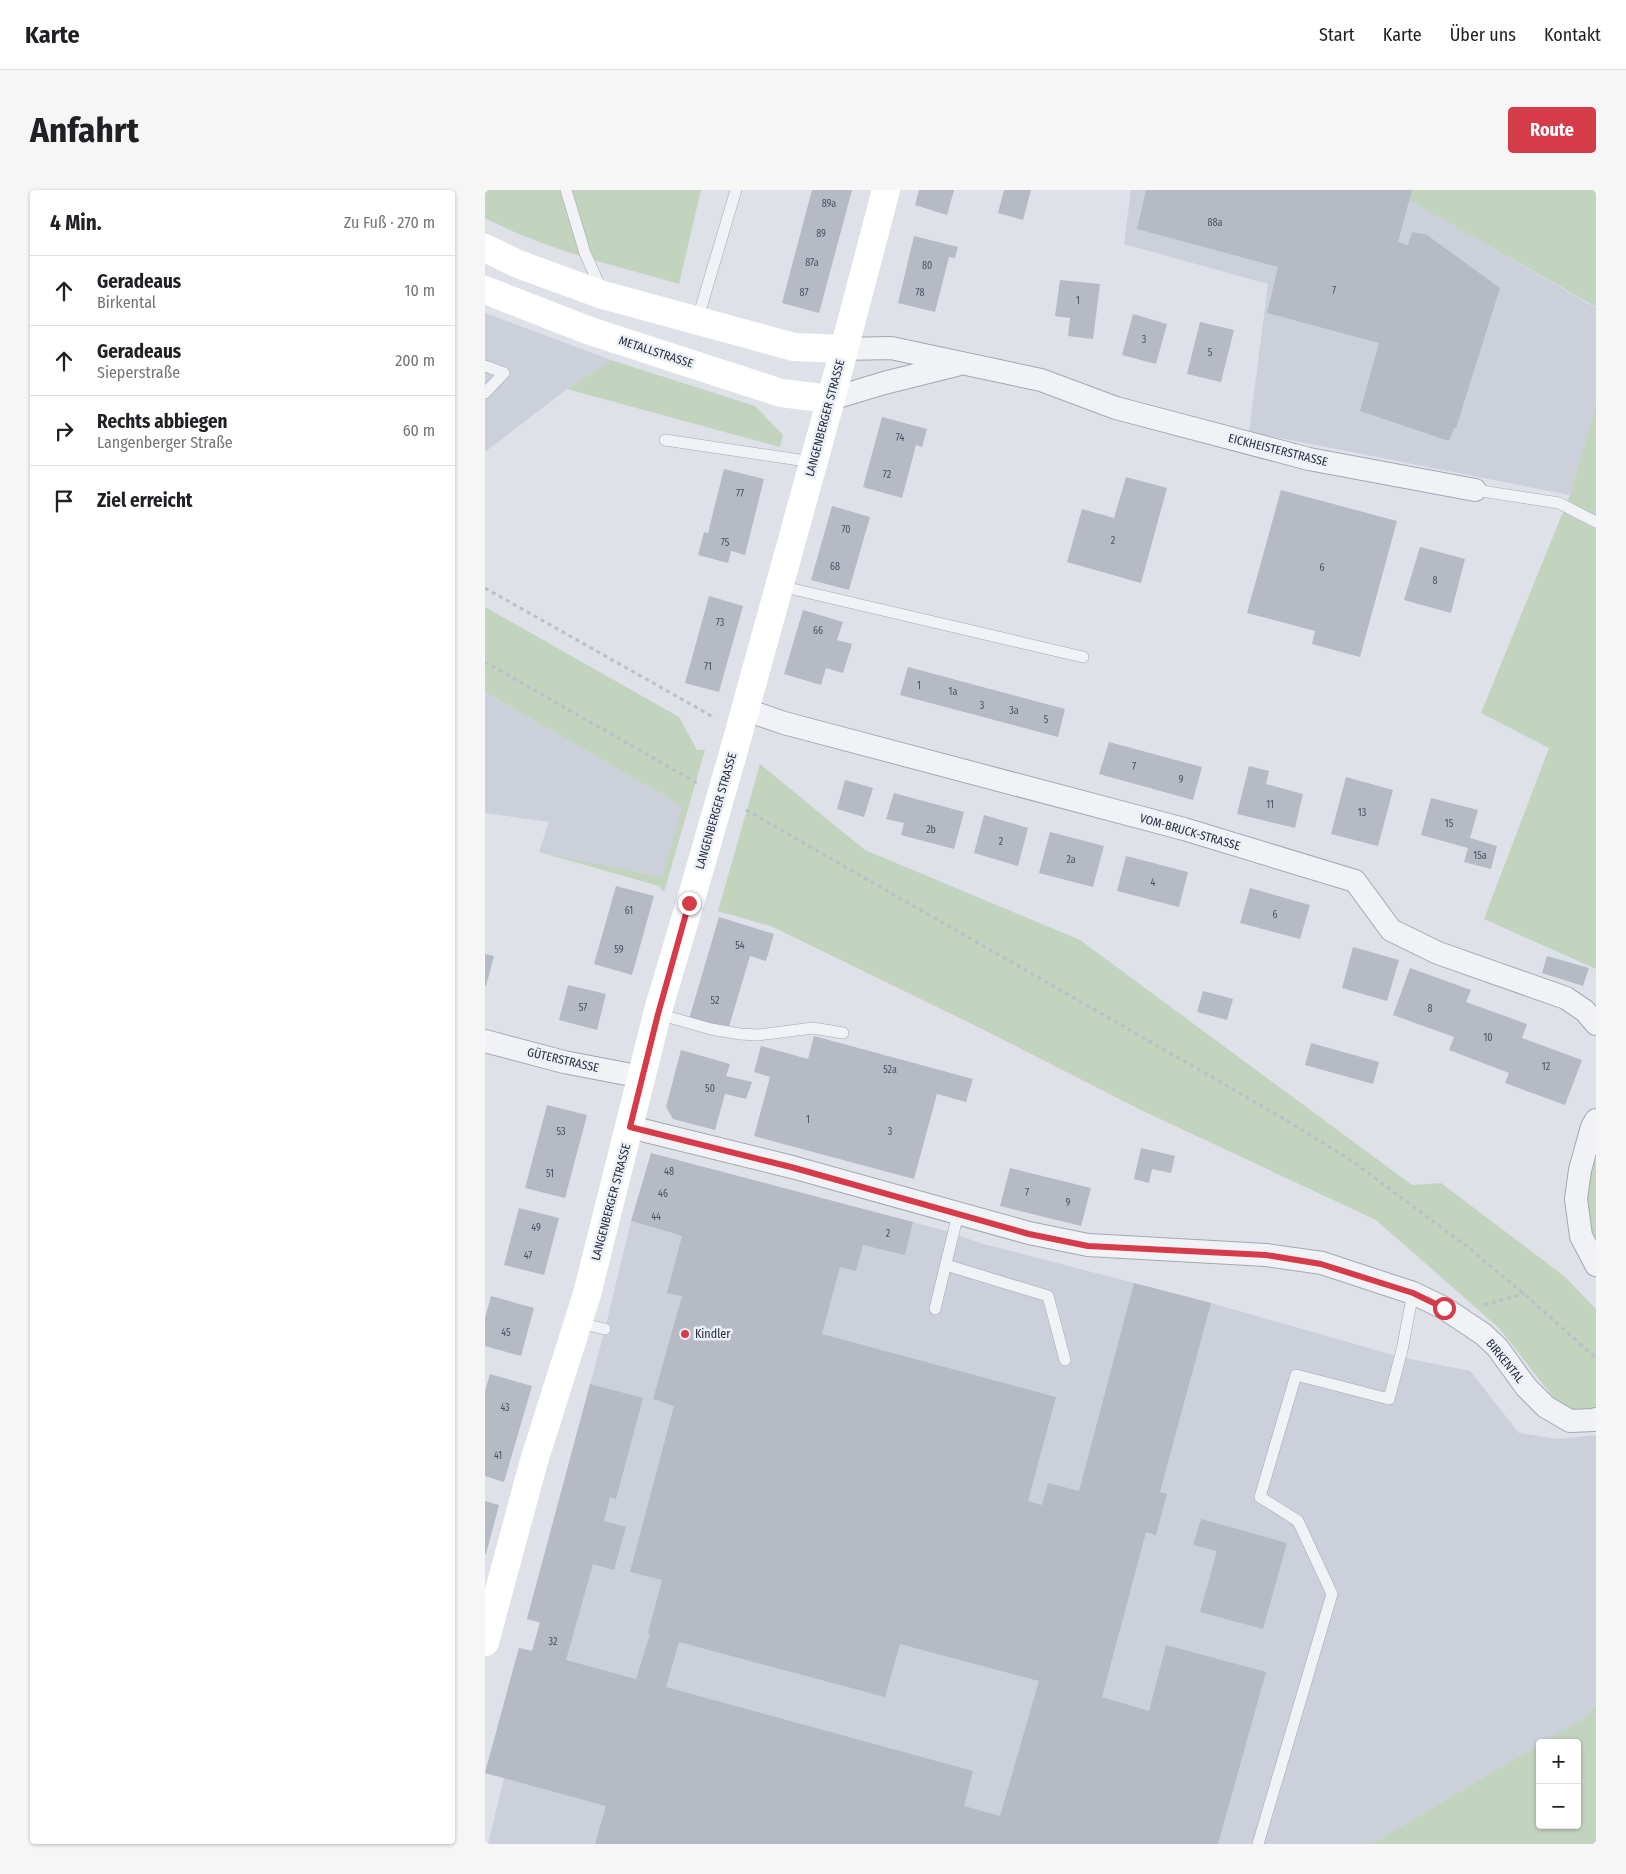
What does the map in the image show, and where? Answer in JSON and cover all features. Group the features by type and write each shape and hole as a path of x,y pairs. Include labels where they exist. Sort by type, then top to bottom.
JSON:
{"main road":[{"name":"LANGENBERGER STRASSE","path":"485,1642 534,1461 578,1323 658,1014 780,586 886,190"},
{"path":"485,248 518,264 603,295 793,347 843,350"},
{"name":"METALLSTRASSE","path":"485,290 590,331 781,393 831,398"}],"street":[{"name":"EICKHEISTERSTRASSE","path":"843,350 891,348 1041,380 1116,408 1309,459 1475,490"},
{"name":"EICKHEISTERSTRASSE","path":"831,398 962,363"},
{"name":"VOM-BRUCK-STRASSE","path":"739,733 784,723 1183,829 1355,882 1391,930 1438,953 1566,998 1585,1011 1596,1024"},
{"name":"GÜTERSTRASSE","path":"485,1041 564,1062 642,1077"},
{"path":"1596,1120 1592,1127 1580,1170 1576,1199 1581,1236 1596,1265"},
{"name":"BIRKENTAL","path":"630,1127 791,1167 1029,1234 1088,1246 1266,1255 1321,1264 1413,1293 1454,1314 1483,1334 1497,1348 1526,1387 1546,1407 1570,1421 1594,1420 1596,1418"}],"lane":[{"path":"566,190 585,253 603,295"},
{"path":"697,321 736,190"},
{"path":"485,366 504,373 485,393"},
{"path":"665,440 813,462"},
{"name":"EICKHEISTERSTRASSE","path":"1475,490 1559,503 1596,522"},
{"path":"780,586 1083,657"},
{"path":"658,1014 711,1029 740,1034 758,1035 813,1028 843,1034"},
{"path":"935,1309 958,1214"},
{"path":"946,1265 1048,1296 1065,1360"},
{"path":"1258,1844 1332,1594 1299,1521 1260,1497 1296,1375 1389,1399 1402,1350 1413,1293"},
{"path":"578,1323 605,1329"}],"path":[{"path":"485,588 739,733"},
{"path":"485,662 703,786"},
{"path":"737,806 1286,1120 1352,1161 1405,1200 1524,1294 1595,1358"},
{"path":"1454,1314 1524,1294"}],"shaded area":[{"path":"1131,190 1412,190 1410,200 1596,308 1596,404 1570,495 1249,432 1268,284 1124,244"},
{"path":"485,313 611,360 567,389 485,452"},
{"path":"485,692 682,806 662,877 539,852 549,822 485,813"},
{"path":"694,1166 943,1230 980,1243 1211,1303 1400,1357 1470,1371 1519,1433 1557,1439 1596,1435 1596,1705 1584,1718 1548,1739 1536,1739 1536,1746 1371,1844 488,1844 504,1778 485,1773 519,1648 532,1651 540,1623 527,1619 605,1329 631,1221 674,1234"}],"green space":[{"path":"485,190 701,190 679,284 556,248 485,218"},
{"path":"1412,190 1596,190 1596,307 1409,200"},
{"path":"611,360 755,406 783,435 780,447 567,389"},
{"path":"1596,404 1596,969 1484,919 1549,748 1481,713 1570,495"},
{"path":"485,607 679,717 697,750 705,750 664,892 659,886 539,852 662,877 682,806 485,692"},
{"path":"760,764 865,850 1080,940 1412,1185 1441,1183 1564,1276 1596,1309 1596,1431 1560,1406 1499,1328 1376,1220 1143,1111 980,1028 773,927 718,911"},
{"path":"1596,1148 1596,1248 1589,1233 1584,1197"},
{"path":"1596,1705 1596,1844 1371,1844 1536,1746 1536,1829 1581,1829 1581,1739 1548,1739 1584,1718"}],"building":[{"path":"812,190 852,190 819,313 782,303"},
{"path":"919,190 954,190 947,215 915,205"},
{"path":"1004,190 1031,190 1023,220 998,213"},
{"path":"1146,190 1412,190 1398,242 1408,245 1412,232 1427,235 1500,288 1456,428 1454,428 1449,441 1360,411 1379,343 1267,313 1278,267 1137,229"},
{"path":"914,236 958,247 955,258 949,257 935,312 898,303"},
{"path":"1060,280 1100,284 1093,339 1068,336 1070,318 1055,316"},
{"path":"1133,314 1167,324 1156,364 1122,355"},
{"path":"1200,322 1234,330 1221,382 1187,374"},
{"path":"882,417 927,429 922,447 916,445 902,498 863,487"},
{"path":"724,469 764,479 745,555 731,551 728,563 698,555 704,532 708,533"},
{"path":"1126,477 1167,488 1141,583 1067,562 1082,509 1114,518"},
{"path":"1281,490 1397,521 1360,657 1312,644 1315,631 1247,613"},
{"path":"832,506 870,517 849,590 811,580"},
{"path":"1420,547 1465,559 1451,613 1404,600"},
{"path":"709,596 743,606 719,692 685,683"},
{"path":"803,610 843,622 837,640 852,644 843,673 826,668 821,685 784,674"},
{"path":"908,667 1065,709 1058,737 900,695"},
{"path":"1109,742 1202,767 1193,800 1099,774"},
{"path":"1249,766 1269,771 1266,784 1303,794 1295,828 1237,814"},
{"path":"1346,777 1393,790 1378,846 1331,834"},
{"path":"845,780 873,788 864,817 837,809"},
{"path":"894,793 964,812 954,849 901,835 904,823 886,819"},
{"path":"1431,798 1478,810 1470,838 1497,846 1491,869 1464,862 1468,848 1421,835"},
{"path":"984,815 1028,828 1018,866 974,853"},
{"path":"1050,832 1104,846 1093,887 1039,873"},
{"path":"1126,856 1188,872 1179,907 1117,891"},
{"path":"616,886 654,896 632,975 594,964"},
{"path":"1250,888 1310,905 1300,939 1240,923"},
{"path":"719,917 774,934 766,961 750,956 728,1030 689,1019"},
{"path":"1353,947 1399,960 1387,1001 1342,988"},
{"path":"485,954 494,956 486,986 485,986"},
{"path":"1547,956 1589,968 1583,986 1542,973"},
{"path":"1410,968 1471,990 1466,1002 1527,1024 1522,1038 1582,1060 1565,1105 1505,1083 1509,1073 1449,1050 1454,1037 1393,1015"},
{"path":"568,985 606,994 597,1030 559,1020"},
{"path":"1203,991 1233,999 1227,1020 1197,1012"},
{"path":"814,1036 973,1079 966,1102 937,1094 914,1179 754,1136 770,1077 754,1072 761,1046 808,1059"},
{"path":"1311,1043 1379,1062 1373,1084 1305,1065"},
{"path":"681,1050 730,1064 726,1076 752,1082 746,1099 725,1094 715,1130 673,1119 666,1107"},
{"path":"547,1105 587,1115 565,1198 525,1188"},
{"path":"1141,1148 1175,1156 1171,1173 1152,1169 1149,1183 1134,1179"},
{"path":"651,1153 913,1222 905,1255 863,1245 856,1271 840,1267 822,1334 1056,1397 1028,1501 1042,1505 1048,1483 1079,1491 1134,1283 1211,1303 1160,1492 1167,1494 1156,1535 1146,1532 1102,1697 1149,1711 1166,1645 1266,1672 1218,1844 595,1844 606,1806 485,1773 519,1648 532,1651 540,1622 527,1619 590,1384 643,1398 616,1499 610,1497 604,1521 626,1527 614,1570 593,1564 566,1660 636,1679 650,1634 648,1633 662,1580 630,1572 674,1406 653,1399 682,1296 667,1293 682,1236 631,1221","holes":["679,1642 885,1697 900,1644 1039,1681 1000,1816 964,1806 973,1771 666,1687"]},
{"path":"1010,1168 1091,1188 1081,1226 1000,1206"},
{"path":"519,1208 559,1218 544,1275 504,1265"},
{"path":"491,1296 534,1308 521,1356 485,1346 485,1318"},
{"path":"490,1374 532,1386 504,1482 485,1476 485,1391"},
{"path":"485,1501 499,1505 486,1554 485,1554"},
{"path":"1201,1519 1287,1543 1263,1629 1200,1612 1217,1551 1193,1545"}],"place":[{"name":"Kindler","path":"685,1334"}],"route":[{"path":"689,903 658,1014 630,1127 791,1167 1029,1234 1088,1246 1266,1255 1321,1264 1413,1293 1444,1308"}]}
